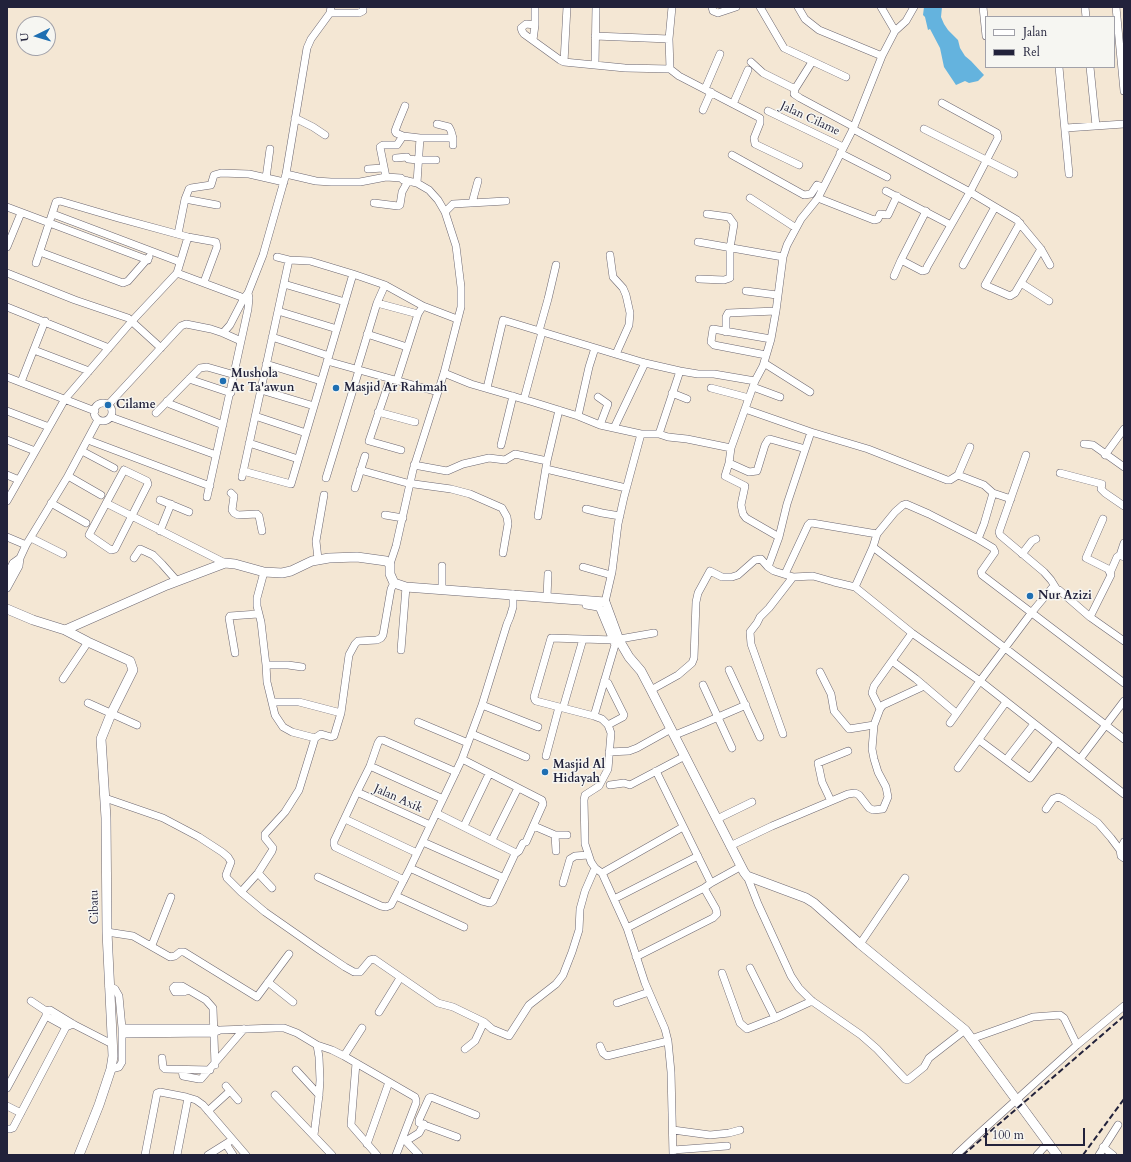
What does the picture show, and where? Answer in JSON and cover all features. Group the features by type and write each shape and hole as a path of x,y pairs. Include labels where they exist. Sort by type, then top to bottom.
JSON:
{"street":[{"path":"223,333 230,325 246,296 263,255 286,174 307,48 330,10 358,13 363,11 363,7"},
{"path":"533,40 535,7"},
{"path":"564,62 567,7"},
{"path":"595,65 596,7"},
{"path":"670,69 669,39 672,7"},
{"path":"712,7 713,11 718,13 736,7"},
{"path":"760,7 784,48 846,77"},
{"path":"798,7 805,19 819,30 882,56"},
{"path":"881,7 895,31"},
{"path":"779,537 745,517 742,505 745,486 725,477 731,448 754,384 764,363 771,339 776,312 782,258 796,228 808,209 818,198 853,128 882,56 895,31 906,21 914,7"},
{"path":"983,7 985,26"},
{"path":"1116,7 1116,22 1124,90"},
{"path":"535,25 526,24 521,28 524,34 564,62 656,70 670,69 679,76 760,119 760,123 754,138 755,144 799,165"},
{"path":"595,36 669,39"},
{"path":"703,110 720,54"},
{"name":"Jalan Cilame","path":"751,62 763,72 795,89 794,94 853,128"},
{"path":"795,89 812,62"},
{"path":"1059,68 1066,128 1069,174"},
{"path":"1090,68 1096,126"},
{"path":"733,104 748,70"},
{"path":"901,260 922,271 926,270 998,140 997,133 942,103"},
{"path":"405,106 395,131 398,134 403,136 453,142 452,130 449,127 437,124"},
{"name":"Jalan Cilame","path":"768,111 842,150 887,177"},
{"path":"295,118 325,135"},
{"path":"1066,128 1124,124"},
{"path":"853,128 970,192 1020,223 1041,249 1050,265"},
{"path":"924,129 1014,174"},
{"path":"386,178 380,150 381,146 397,145 403,136"},
{"path":"417,183 420,138"},
{"path":"266,178 270,149"},
{"path":"732,155 806,196 811,194 817,185 823,188"},
{"path":"396,158 407,157 408,159 436,160"},
{"path":"368,169 383,168"},
{"path":"178,234 185,199 189,189 211,185 214,175 249,174 284,182"},
{"path":"286,174 316,181 360,182 386,178 401,178 403,180 417,183 429,190 438,200 445,212 456,246 462,302 444,373 414,465 403,518 390,564 390,574 394,583 406,587 512,598 547,597 605,602"},
{"path":"374,203 400,205 402,192 408,181"},
{"path":"472,202 478,181"},
{"path":"886,191 950,225"},
{"path":"818,198 874,220 878,219 880,214 888,215 897,196"},
{"path":"750,198 796,228"},
{"path":"185,199 217,205"},
{"path":"36,263 56,202 60,201 188,237 214,242 217,244 204,282"},
{"path":"445,212 453,204 506,201"},
{"path":"7,207 148,260"},
{"path":"964,265 995,207"},
{"path":"894,276 926,211"},
{"path":"7,247 21,213"},
{"path":"53,214 180,262"},
{"path":"699,279 724,280 730,278 730,248 734,224 729,217 707,214"},
{"path":"50,224 63,218"},
{"path":"1020,223 985,285 1010,296 1015,294 1041,249"},
{"path":"7,501 65,399 132,321 177,273 188,237"},
{"path":"698,242 782,258"},
{"path":"40,252 123,283 128,281 148,260 151,252"},
{"path":"610,255 613,277 623,288 630,313 630,325 616,354"},
{"path":"277,257 289,260 310,261 385,285 422,306 457,319"},
{"path":"289,260 243,474 291,484 353,274"},
{"path":"524,399 556,265"},
{"path":"7,273 75,300 128,318 160,348"},
{"path":"177,273 249,298 231,393 207,497"},
{"path":"1021,283 1049,300"},
{"path":"284,284 345,302"},
{"path":"326,478 367,334 377,303 385,285"},
{"path":"746,291 777,295"},
{"path":"377,303 418,314"},
{"path":"401,450 369,441 378,412 407,347 422,306"},
{"path":"7,307 109,348"},
{"path":"278,311 337,329"},
{"path":"726,332 726,317 728,313 776,312"},
{"path":"486,388 503,320 644,363 698,374 714,374 754,384 780,396"},
{"path":"21,382 45,321"},
{"path":"108,405 181,326 186,324 223,333 241,341"},
{"path":"766,355 714,345 712,344 713,329 771,339"},
{"path":"367,334 407,347"},
{"path":"272,337 358,369 438,392"},
{"path":"578,416 589,366 595,348"},
{"path":"34,350 89,371"},
{"path":"614,428 644,363"},
{"path":"764,363 810,392"},
{"path":"266,364 321,381"},
{"path":"156,413 200,368 204,367 234,375"},
{"path":"659,434 680,371"},
{"path":"444,373 471,384 578,416 600,425 641,434 659,434 668,437 687,439 731,448"},
{"path":"7,377 95,410"},
{"path":"189,379 231,393"},
{"path":"711,388 749,398"},
{"path":"261,390 314,406"},
{"path":"672,393 687,399"},
{"path":"501,445 513,396"},
{"path":"598,397 608,404 600,425"},
{"path":"167,401 170,404 223,425"},
{"path":"102,404 108,405 112,411 110,417 105,421 98,420 95,414 96,407 102,404"},
{"path":"745,409 810,432 868,448 947,480 950,480 958,475 970,447"},
{"path":"538,516 559,410"},
{"path":"7,411 49,427"},
{"path":"378,412 415,422"},
{"path":"255,416 306,433"},
{"path":"110,417 216,455"},
{"path":"7,588 19,566 20,558 26,545 68,476 98,420"},
{"path":"1105,455 1124,429"},
{"path":"768,567 779,537 787,504 810,432"},
{"path":"594,716 615,647 616,640 605,602 626,488 641,434"},
{"path":"729,463 749,472 757,471 765,445 770,439 802,448"},
{"path":"7,440 35,451"},
{"path":"88,440 210,486"},
{"path":"249,443 298,459"},
{"path":"1084,444 1093,445 1105,455 1124,467"},
{"path":"82,451 114,468"},
{"path":"414,465 447,471 463,464 489,458 505,460 515,454 626,488"},
{"path":"1026,455 999,532 1000,535 1044,572 1056,588 1090,617 1124,642"},
{"path":"355,488 365,456"},
{"path":"126,470 147,481 148,484 131,517 114,550 111,550 90,537 90,534 122,472 126,470"},
{"path":"360,470 410,483 451,489 470,494 502,508 507,517 508,524 503,553"},
{"path":"1060,473 1102,484 1101,489 1105,494 1124,506"},
{"path":"7,475 19,480"},
{"path":"958,475 984,485 993,493 1011,499"},
{"path":"68,476 100,495"},
{"path":"231,493 234,496 232,510 234,513 238,515 257,514 259,516 262,531"},
{"path":"978,539 993,493"},
{"path":"318,559 316,541 324,495"},
{"path":"160,500 189,512"},
{"path":"51,503 86,523"},
{"path":"106,503 131,517 225,563 264,572 282,573 291,571 318,559 356,557 382,560 390,564"},
{"path":"160,531 171,504"},
{"path":"855,587 873,547 877,534 895,512 906,504 978,539 993,548 995,552 981,572 982,575 1124,683"},
{"path":"586,509 620,516"},
{"path":"385,515 403,518"},
{"path":"1103,519 1086,558 1108,569 1110,573"},
{"path":"785,574 810,523 877,534"},
{"path":"7,538 26,545"},
{"path":"31,538 63,554"},
{"path":"1022,554 1032,541 1036,539"},
{"path":"1090,617 1109,580 1110,573 1117,557 1122,556 1124,543"},
{"path":"873,547 1124,739"},
{"path":"134,558 140,549 153,555 177,581"},
{"path":"7,575 13,564 20,558"},
{"path":"651,690 678,675 692,663 694,658 696,602 698,593 710,572 712,571 726,578 732,577 738,575 757,559 761,559 774,571 793,577 812,576 855,587 912,633 980,681 1124,794"},
{"path":"65,630 177,581 225,563"},
{"path":"442,566 442,590"},
{"path":"583,567 611,575"},
{"path":"264,572 257,598 258,614 261,622 267,682 275,715 283,727 292,732 315,738"},
{"path":"547,597 548,574"},
{"path":"783,734 751,644 750,632 760,617 769,608 793,577"},
{"path":"241,892 258,873 273,850 265,838 265,834 285,812 299,790 315,738 321,734 331,737 334,736 340,713 349,656 358,641 377,640 383,635 391,589 394,583"},
{"path":"401,650 406,587"},
{"path":"950,723 1032,612 1052,588 1056,588"},
{"path":"318,877 381,906 386,907 391,905 456,772 472,734 507,624 507,616 512,598"},
{"path":"534,600 598,607 603,614 616,640 641,671 673,732 740,867 747,876 758,904 791,976 799,988 812,1001 861,1035 907,1080 924,1067 928,1058 965,1030"},
{"path":"7,609 33,620 65,630 88,642 63,679"},
{"path":"235,654 229,618 230,616 258,614"},
{"path":"654,633 616,640 552,637 550,639 534,698 536,701 594,716 602,719 608,725 611,733 608,769 599,786 585,795 584,800 585,844 588,855 614,899 627,928 645,983 665,1029 668,1041 671,1072 673,1153 727,1146"},
{"path":"880,709 872,693 875,683 912,633"},
{"path":"546,756 583,639"},
{"name":"Cibatu","path":"79,1155 99,1105 111,1069 113,1056 109,986 101,739 110,714 133,670 130,661 88,642"},
{"path":"892,661 956,713"},
{"path":"266,666 288,665 302,667"},
{"path":"729,670 760,737"},
{"path":"820,672 831,694 834,711 849,729 852,730 874,725"},
{"path":"604,681 608,683 624,715 608,725"},
{"path":"703,685 732,748"},
{"path":"730,846 848,794 855,793 859,795 868,808 873,810 883,809 888,798 886,787 878,772 872,749 874,725 883,705 924,686"},
{"path":"1080,759 1105,724 1124,701"},
{"path":"272,702 299,702 340,713"},
{"path":"958,768 1006,702"},
{"path":"88,703 137,725"},
{"path":"482,705 538,727"},
{"path":"609,752 629,751 673,732 717,718 746,705"},
{"path":"418,722 468,743"},
{"path":"1006,760 1034,724"},
{"path":"472,734 526,757"},
{"path":"404,880 335,847 334,841 370,766 378,744 380,740 383,740 456,772"},
{"path":"979,740 1030,778 1057,742"},
{"path":"831,801 822,782 818,763 848,751"},
{"path":"610,785 624,783 630,784 685,756"},
{"path":"410,868 482,901 490,903 493,901 515,854 519,851 523,843 526,842 534,826 544,804 543,802 462,759"},
{"path":"370,766 443,799"},
{"path":"656,771 711,883"},
{"path":"464,826 489,774"},
{"path":"492,840 518,788"},
{"name":"Jalan Axik","path":"357,792 430,825"},
{"path":"1046,809 1054,799 1058,797 1063,798 1098,823 1120,850 1121,856 1124,858"},
{"path":"104,798 163,818 222,852 231,862 226,875 227,878 241,892 265,912 313,946 354,972 360,972 370,960 374,960 438,1002 453,1007 484,1022 492,1029 509,1036 529,1005 556,984 563,975 579,930 580,909 583,897 598,870 683,827"},
{"path":"717,819 752,802"},
{"path":"436,814 492,840 513,851 515,854"},
{"path":"345,819 417,853"},
{"path":"534,826 555,835 567,834"},
{"path":"555,835 556,851"},
{"path":"422,842 504,878"},
{"path":"1120,850 1124,842"},
{"path":"563,883 570,859 575,856 588,855"},
{"path":"614,899 698,856"},
{"path":"627,928 704,888 740,867"},
{"path":"258,873 272,888"},
{"path":"747,876 806,898 814,903 860,944 965,1030 1057,1155"},
{"path":"860,944 905,878"},
{"path":"636,956 713,918 717,914 716,909 704,888"},
{"path":"396,896 464,927"},
{"path":"152,945 171,897"},
{"path":"107,932 133,936 152,945 170,957 175,956 180,952 184,952 244,989 254,997 258,996 289,954"},
{"path":"750,968 775,1018"},
{"path":"722,973 740,1023 747,1029 812,1001"},
{"path":"379,1012 400,978"},
{"path":"268,982 293,1002"},
{"path":"109,986 115,989 119,996 122,1031 122,1062 119,1067 111,1069"},
{"path":"187,990 211,1004 216,1030 212,1067"},
{"path":"617,1002 649,992"},
{"path":"31,1001 66,1027"},
{"path":"956,1155 1077,1045 1124,1006"},
{"path":"7,1088 46,1013 50,1010 73,1024 112,1044"},
{"path":"971,1039 1033,1017 1060,1015 1064,1018 1077,1045"},
{"path":"465,1049 475,1040 484,1022"},
{"path":"7,1129 10,1130 13,1128 66,1027 73,1024"},
{"path":"122,1031 284,1028 297,1033 317,1045 344,1056 415,1097 416,1100 404,1140 396,1155"},
{"path":"344,1056 362,1028"},
{"path":"162,1058 163,1069 182,1070 212,1067 244,1029"},
{"path":"600,1046 603,1053 607,1056 668,1041"},
{"path":"314,1135 319,1095 320,1069 317,1045"},
{"path":"356,1064 350,1122 352,1127 377,1155"},
{"path":"296,1070 319,1095"},
{"path":"367,1144 389,1082"},
{"path":"208,1111 228,1089 238,1100"},
{"path":"145,1155 157,1093 160,1092 196,1100 208,1111 229,1142 233,1155"},
{"path":"275,1095 332,1155"},
{"path":"457,1137 419,1121 429,1098 431,1097 476,1115"},
{"path":"177,1155 188,1098"},
{"path":"7,1106 21,1113"},
{"path":"404,1140 419,1133 424,1124"},
{"path":"1099,1155 1118,1125"},
{"path":"673,1130 710,1135 740,1130"},
{"path":"404,1140 419,1155"},
{"path":"208,1155 229,1142"},
{"path":"229,1142 246,1155"},
{"path":"1037,1155 1048,1143"},
{"path":"1103,1147 1113,1155"}],"water":[{"path":"924,7 942,7 941,17 944,24 958,40 960,48 965,56 984,75 978,81 969,83 965,81 956,85 944,67 940,48 930,29 928,30 925,17 923,15"}],"railway":[{"path":"963,1155 1124,1016"},
{"path":"1083,1155 1124,1099"}],"place":[{"name":"Mushola At Ta'awun","path":"223,381"},
{"name":"Masjid Ar Rahmah","path":"336,388"},
{"name":"Cilame","path":"108,405"},
{"name":"Nur Azizi","path":"1030,596"},
{"name":"Masjid Al Hidayah","path":"545,772"}]}
